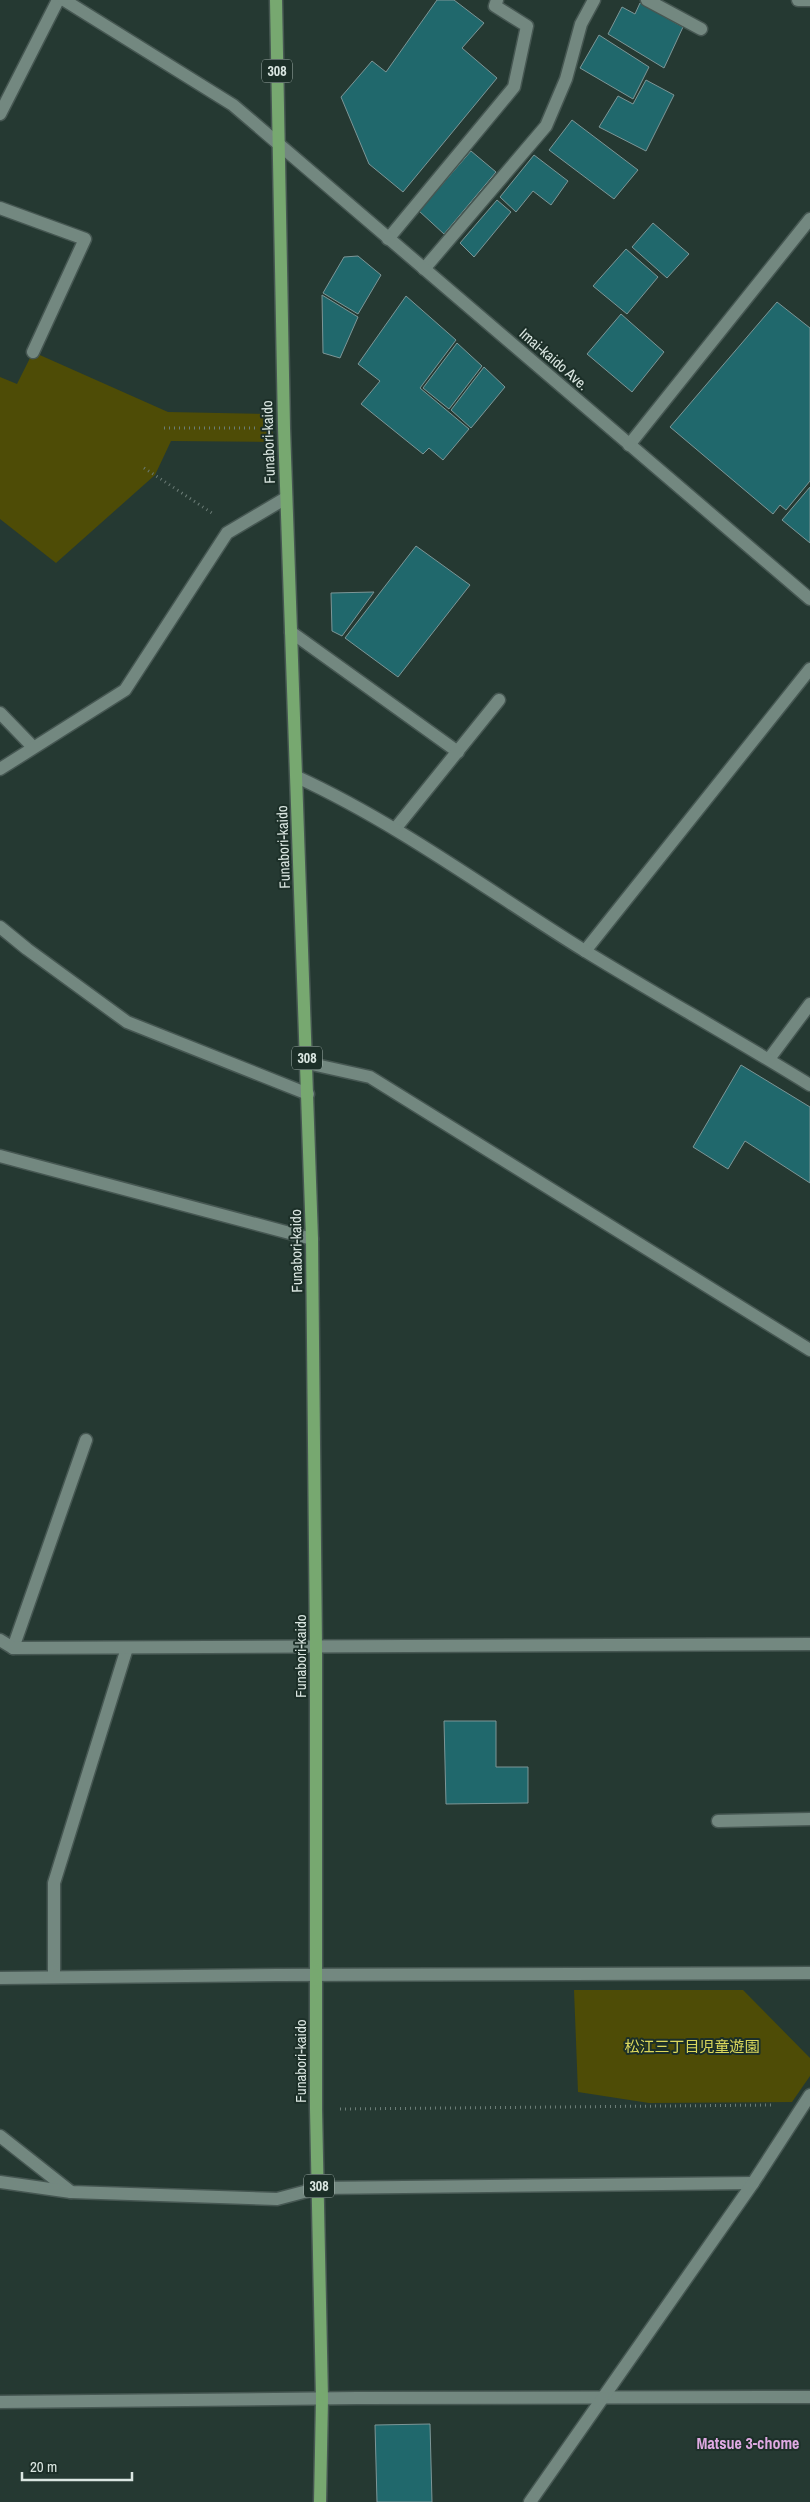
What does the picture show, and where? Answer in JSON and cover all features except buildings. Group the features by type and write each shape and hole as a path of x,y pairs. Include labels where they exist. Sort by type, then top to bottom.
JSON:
{"main road":[{"name":"Funabori-kaido","path":"276,0 286,498 312,1239 316,1648 316,2109 322,2398 320,2502"}],"street":[{"path":"0,114 58,0"},
{"name":"Imai-kaido Ave.","path":"64,0 194,79 233,105 810,599"},
{"path":"388,239 514,87 527,26 495,6 497,0"},
{"path":"424,269 546,126 566,79 581,24 594,0"},
{"path":"646,0 701,29"},
{"path":"798,0 810,0"},
{"path":"0,208 85,239 33,352"},
{"path":"629,445 810,219"},
{"path":"0,769 125,690 227,533 286,498"},
{"path":"291,632 458,752"},
{"path":"586,951 810,669"},
{"path":"395,829 499,700"},
{"path":"0,713 33,747"},
{"path":"297,778 336,796 395,829 586,951 810,1084"},
{"path":"0,926 27,949 127,1022 308,1094"},
{"path":"769,1059 810,1004"},
{"path":"307,1063 370,1077 810,1350"},
{"path":"0,1156 312,1239"},
{"path":"13,1648 86,1440"},
{"path":"0,1640 13,1648 316,1648 810,1644"},
{"path":"54,1977 54,1883 127,1648"},
{"path":"718,1820 810,1819"},
{"path":"0,1978 316,1974 810,1973"},
{"path":"530,2502 601,2397 754,2183 807,2099"},
{"path":"0,2136 71,2192"},
{"path":"0,2182 71,2192 277,2199 319,2188 754,2183"},
{"path":"0,2402 322,2398 810,2397"}],"path":[{"path":"164,428 284,428"},
{"path":"144,468 236,528"},
{"path":"316,2109 807,2099"}],"green space":[{"path":"33,352 168,412 271,414 273,442 171,441 155,475 56,563 0,519 0,377 17,384"},
{"name":"松江三丁目児童遊園","path":"574,1990 743,1990 810,2058 810,2076 792,2102 649,2103 578,2092"}],"district":[{"name":"Matsue 3-chome","path":"748,2443"}]}
